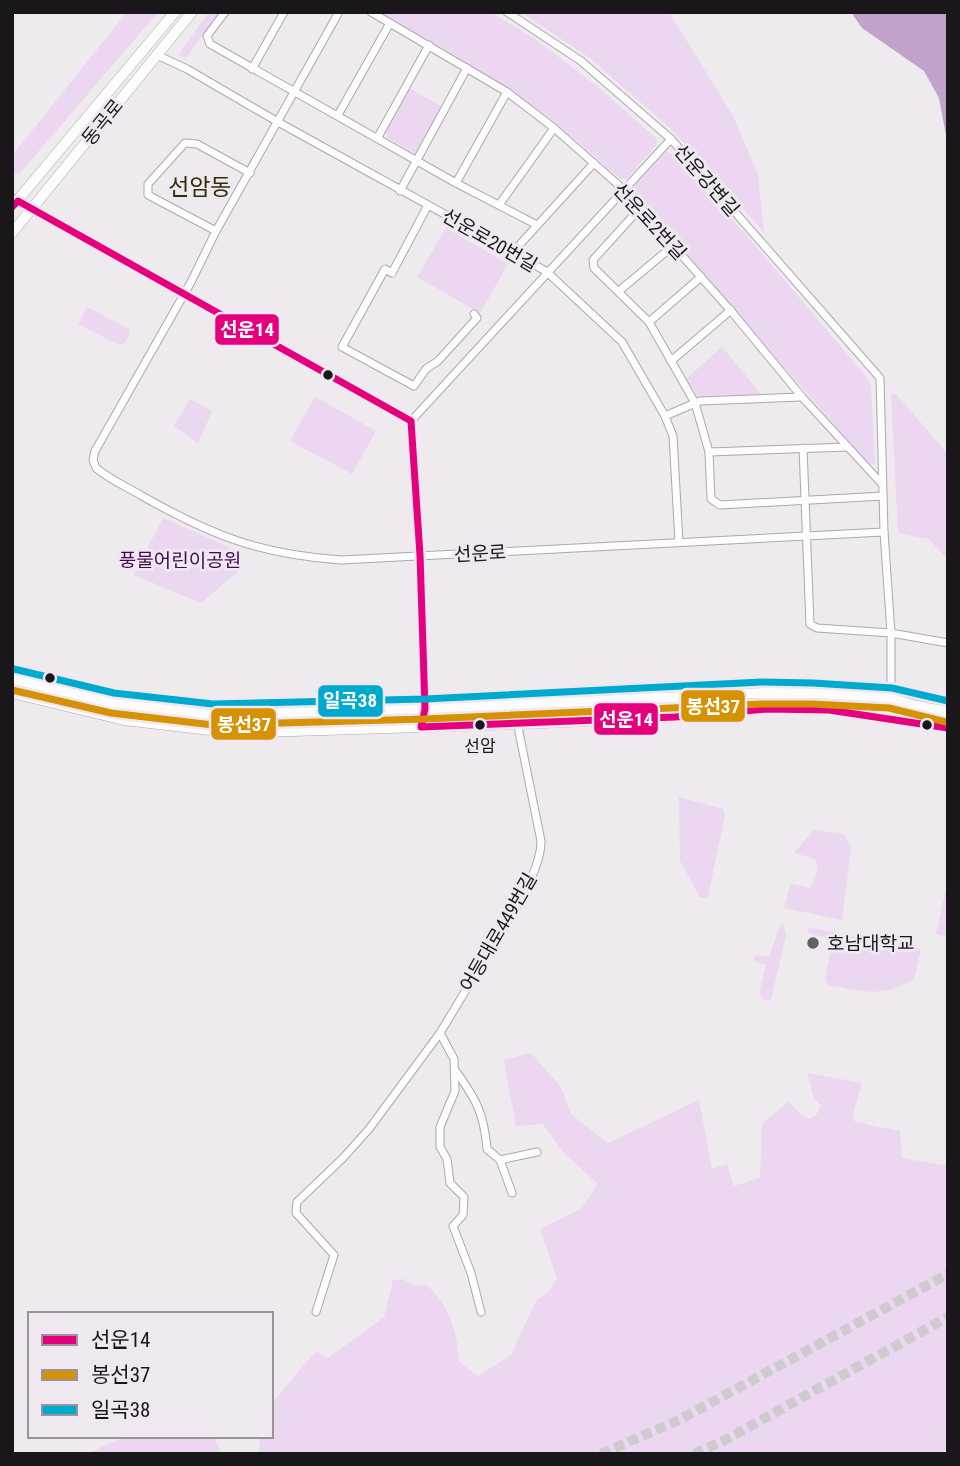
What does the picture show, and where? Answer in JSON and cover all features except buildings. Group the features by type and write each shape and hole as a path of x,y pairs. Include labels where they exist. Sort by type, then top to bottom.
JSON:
{"main road":[{"name":"동곡로","path":"14,202 175,12"},
{"name":"동곡로","path":"12,233 192,12"},
{"path":"12,679 112,703 213,715 425,709 762,693 891,698 948,712"},
{"path":"12,693 124,720 210,730 260,732 675,717 767,709 829,710 948,728"}],"street":[{"path":"225,12 207,36 208,40 252,69 537,225"},
{"path":"252,69 284,12"},
{"path":"185,293 216,231 339,12"},
{"name":"선운로2번길","path":"371,12 507,92 554,128 623,189 731,310 802,397 882,485"},
{"name":"선운강변길","path":"507,12 581,61 671,139 880,378 882,485"},
{"path":"338,115 390,23"},
{"path":"378,137 429,45"},
{"name":"선운로20번길","path":"157,55 187,69 547,272 622,342 665,416 673,436 676,457 679,542"},
{"path":"400,191 467,68"},
{"path":"456,183 507,92"},
{"path":"499,205 554,128"},
{"path":"421,727 425,709 421,555 411,421 671,139"},
{"path":"216,231 148,195 148,184 184,143 197,144 250,173"},
{"path":"513,252 594,163"},
{"path":"14,202 32,208 411,421"},
{"path":"428,205 392,273 385,269 342,347 414,386 426,369 438,361 477,318 474,314"},
{"path":"641,207 593,260 594,268 649,322 695,403 709,452 711,499 714,503 806,502 883,496"},
{"path":"619,291 674,245"},
{"path":"649,322 701,277"},
{"name":"선운로","path":"185,293 95,451 93,460 96,468 192,524 227,538 272,552 341,560 884,532"},
{"path":"671,360 731,310"},
{"path":"665,416 700,401 802,397"},
{"path":"709,452 848,447"},
{"path":"803,448 810,624 817,628 891,633 948,642"},
{"path":"882,485 891,633 891,698"},
{"name":"어등대로449번길","path":"316,1312 334,1255 296,1213 297,1202 369,1129 440,1033 527,889 540,852 541,841 518,724 517,703"},
{"path":"440,1033 454,1059 455,1091 440,1127 440,1147 447,1159 450,1183 464,1197 463,1215 453,1227 471,1273 481,1312"},
{"path":"454,1069 470,1091 485,1122 487,1149 500,1160 512,1193"},
{"path":"500,1160 537,1152"}],"green space":[{"path":"127,12 158,12 19,174 12,175 12,156"},
{"path":"209,12 220,12 185,59 179,54"},
{"path":"379,12 490,12 535,39 598,87 657,139 657,145 626,179 620,179 545,115 515,94 458,57"},
{"path":"521,12 669,12 733,116 758,175 764,232 670,128 590,58"},
{"path":"409,88 443,107 416,154 388,138 386,134 387,127"},
{"path":"666,152 673,154 747,236 865,375 871,386 875,464 871,465 859,453 633,194 633,187"},
{"path":"446,228 508,264 480,313 417,277"},
{"path":"87,307 129,329 125,343 119,345 78,324"},
{"path":"722,347 761,394 698,397 686,379"},
{"path":"896,394 948,454 948,560 929,539 898,533 891,395"},
{"path":"315,397 376,431 352,474 290,441"},
{"path":"190,399 212,411 198,443 174,426"},
{"name":"풍물어린이공원","path":"163,518 242,553 240,570 201,603 134,575"},
{"path":"679,797 723,809 725,815 708,896 704,898 700,897 680,861"},
{"path":"814,830 844,834 851,847 842,920 784,908 790,886 793,884 810,888 816,877 815,859 794,853"},
{"path":"948,880 948,937 936,934"},
{"path":"783,923 786,935 771,1000 768,1001 762,999 759,993 766,965 754,961 754,957 769,957"},
{"path":"811,928 921,950 914,979 892,989 873,992 829,985 825,980 833,940 808,933 807,930"},
{"path":"531,1053 561,1087 571,1114 608,1143 699,1100 712,1169 727,1164 734,1186 760,1178 762,1123 789,1102 799,1113 810,1119 816,1115 821,1105 814,1098 807,1073 862,1083 853,1114 855,1122 900,1131 902,1158 948,1166 948,1454 259,1454 260,1438 273,1438 273,1402 316,1351 328,1358 384,1317 393,1280 403,1279 414,1286 425,1284 433,1291 450,1319 459,1362 478,1376 511,1355 536,1301 550,1290 557,1278 540,1229 581,1209 598,1184 563,1152 543,1124 516,1126 504,1060"},
{"path":"122,1438 214,1438 222,1454 87,1454"}],"shaded area":[{"path":"851,12 948,12 948,146 939,98 924,71 862,28"}],"tunnel":[{"path":"601,1454 679,1420 948,1274"},
{"path":"694,1454 725,1440 948,1317"}],"transit line":[{"name":"선운14","path":"12,207 18,201 411,421 420,555 425,709 421,727 675,717 767,709 829,710 948,728"},
{"name":"일곡38","path":"14,669 114,693 213,704 425,699 762,682 892,688 948,701"},
{"name":"봉선37","path":"12,690 111,713 213,725 425,719 762,704 889,708 946,722"}],"place":[{"name":"선암","path":"480,725"},
{"name":"호남대학교","path":"813,943"}],"district":[{"name":"선암동","path":"200,187"}]}
